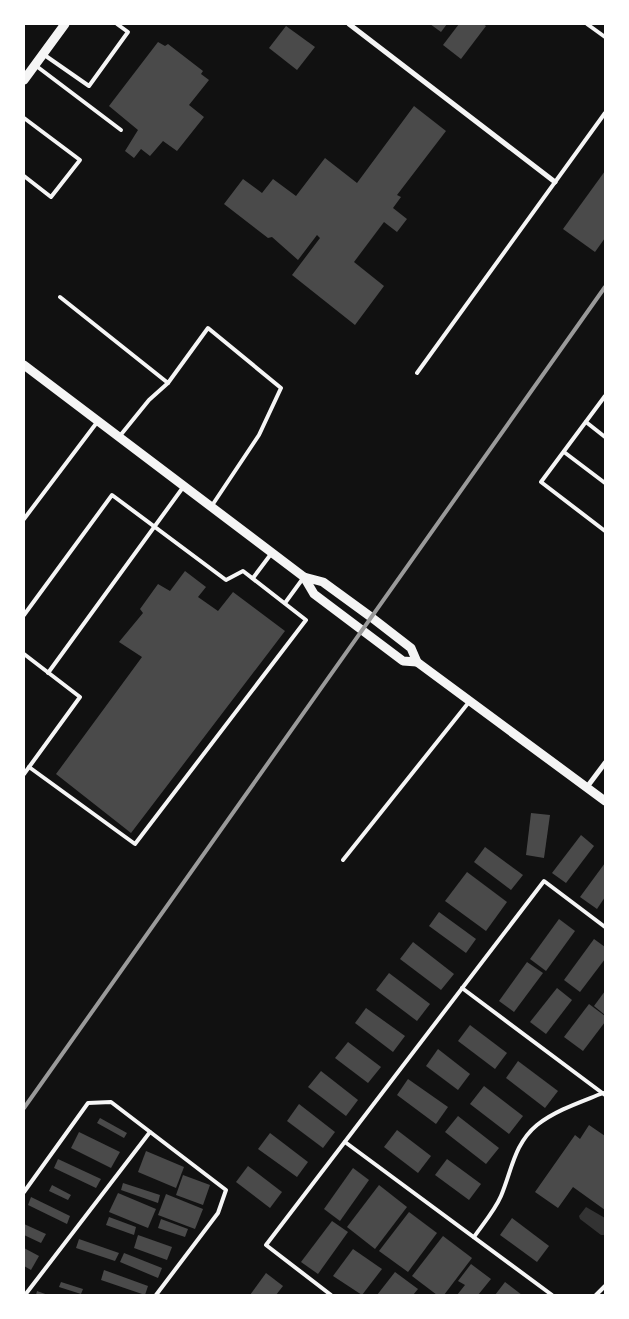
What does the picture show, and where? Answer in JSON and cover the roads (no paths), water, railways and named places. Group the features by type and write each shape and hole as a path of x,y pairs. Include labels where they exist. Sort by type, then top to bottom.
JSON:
{"street":[{"path":"24,80 65,24"},
{"path":"349,24 555,182"},
{"path":"24,364 304,578 314,594 403,661 417,662"},
{"path":"304,578 323,582 371,617 411,648 417,662 605,801"},
{"path":"587,787 605,763"}],"lane":[{"path":"43,54 89,86 128,32 117,24"},
{"path":"587,24 605,37"},
{"path":"35,65 121,130"},
{"path":"417,373 605,113"},
{"path":"24,118 80,160 52,197 24,176"},
{"path":"60,297 168,383"},
{"path":"120,437 149,400 168,383 208,328 281,388 259,435 211,507"},
{"path":"605,397 541,482 605,531"},
{"path":"24,519 98,420"},
{"path":"586,422 605,437"},
{"path":"564,452 605,483"},
{"path":"48,673 184,486"},
{"path":"24,615 112,495 226,580 243,571 306,620 135,844 29,767"},
{"path":"253,578 272,553"},
{"path":"285,603 304,578"},
{"path":"24,654 80,697 24,774"},
{"path":"343,860 470,701"},
{"path":"331,1295 266,1245 544,881 605,928"},
{"path":"462,988 604,1094"},
{"path":"474,1237 501,1196 510,1165 520,1144 537,1125 563,1110 604,1094"},
{"path":"24,1192 88,1103 110,1102 226,1190 218,1213 156,1295"},
{"path":"25,1295 150,1132"},
{"path":"345,1142 552,1295"},
{"path":"596,1295 605,1286"}],"railway":[{"path":"24,1108 605,287"}]}
